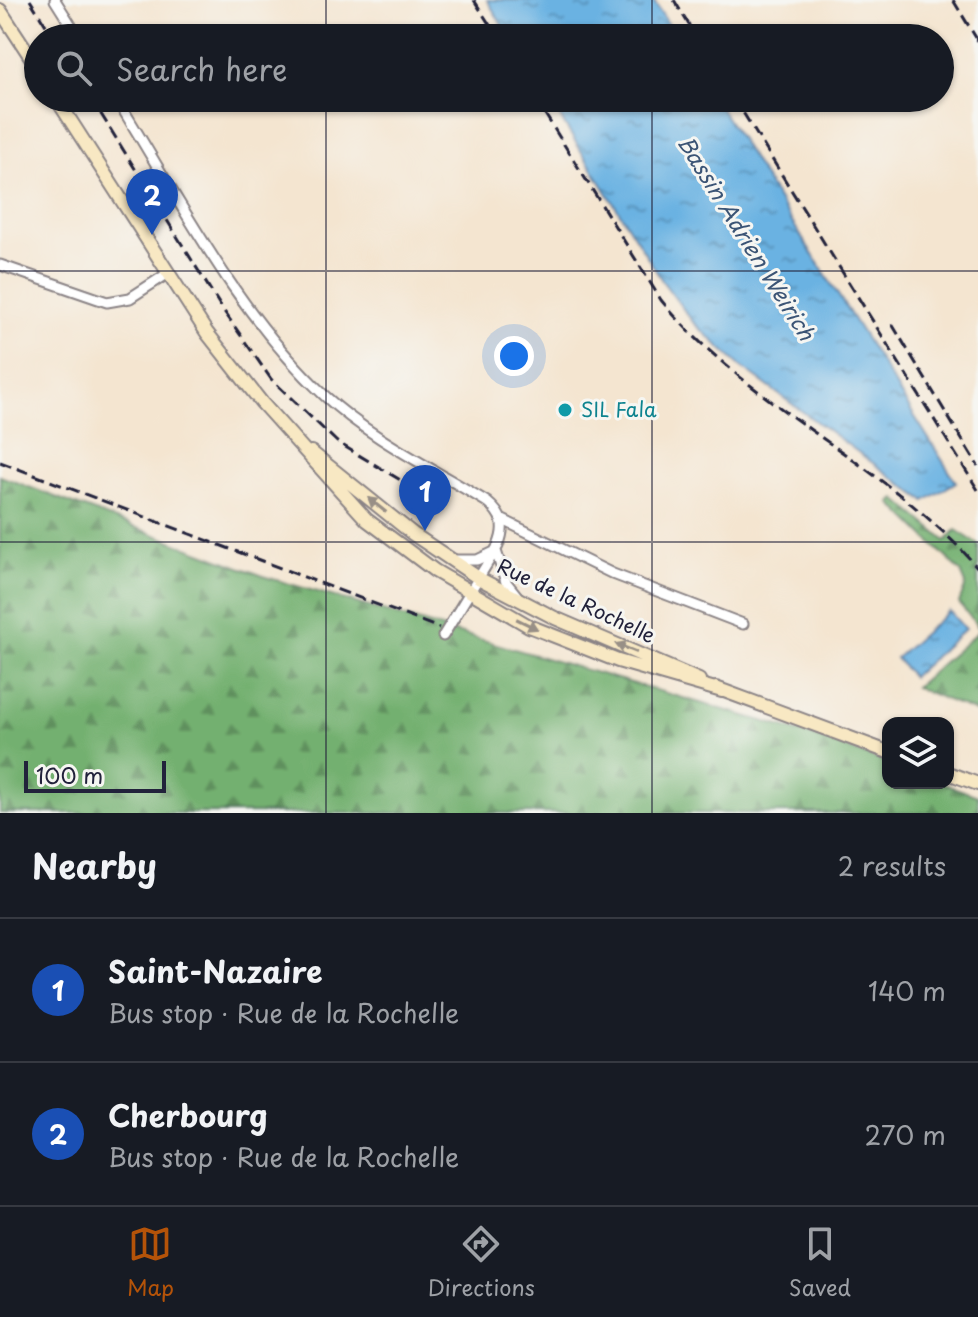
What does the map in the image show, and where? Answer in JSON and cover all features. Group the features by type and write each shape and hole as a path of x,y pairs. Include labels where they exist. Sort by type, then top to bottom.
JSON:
{"main road":[{"path":"0,10 24,47"},
{"name":"Rue de la Rochelle","path":"65,112 167,274 251,390 305,448 338,491 367,520 411,555 471,594 529,626 585,650 722,691 882,750"},
{"name":"Rue de la Rochelle","path":"305,448 480,579 722,691"},
{"path":"954,775 978,784"}],"street":[{"path":"55,0 70,24"},
{"path":"125,112 249,307 285,353 326,397 363,425 487,502 503,520 613,574 743,624"},
{"path":"0,265 107,302 130,298 167,274"},
{"path":"443,636 496,551 503,520"},
{"path":"451,560 477,560 496,551"},
{"path":"496,551 506,582 520,600"}],"green space":[{"path":"0,476 266,577 814,736 882,761 882,789 954,787 978,796 978,813 0,813"},
{"path":"896,499 946,541 956,530 978,544 978,627 959,603 966,584 961,572 891,503"},
{"path":"978,632 978,713 915,687"}],"water":[{"path":"487,0 653,0 668,24 502,24"},
{"name":"Bassin Adrien Weirich","path":"557,112 723,112 956,482 925,501 740,366 693,322 663,282"},
{"path":"949,611 965,629 912,677 896,658"}],"railway":[{"path":"30,0 45,24"},
{"path":"474,0 489,24"},
{"path":"674,0 689,24"},
{"path":"953,0 978,41"},
{"path":"100,112 221,307 271,379 337,442 422,493"},
{"path":"544,112 661,300 696,339 776,405 903,497 978,568"},
{"path":"743,112 978,490"},
{"path":"892,324 978,466"},
{"path":"0,462 439,628"}],"place":[{"name":"Cherbourg","path":"152,235"},
{"name":"SIL Fala","path":"565,410"},
{"name":"Saint-Nazaire","path":"425,531"}]}
